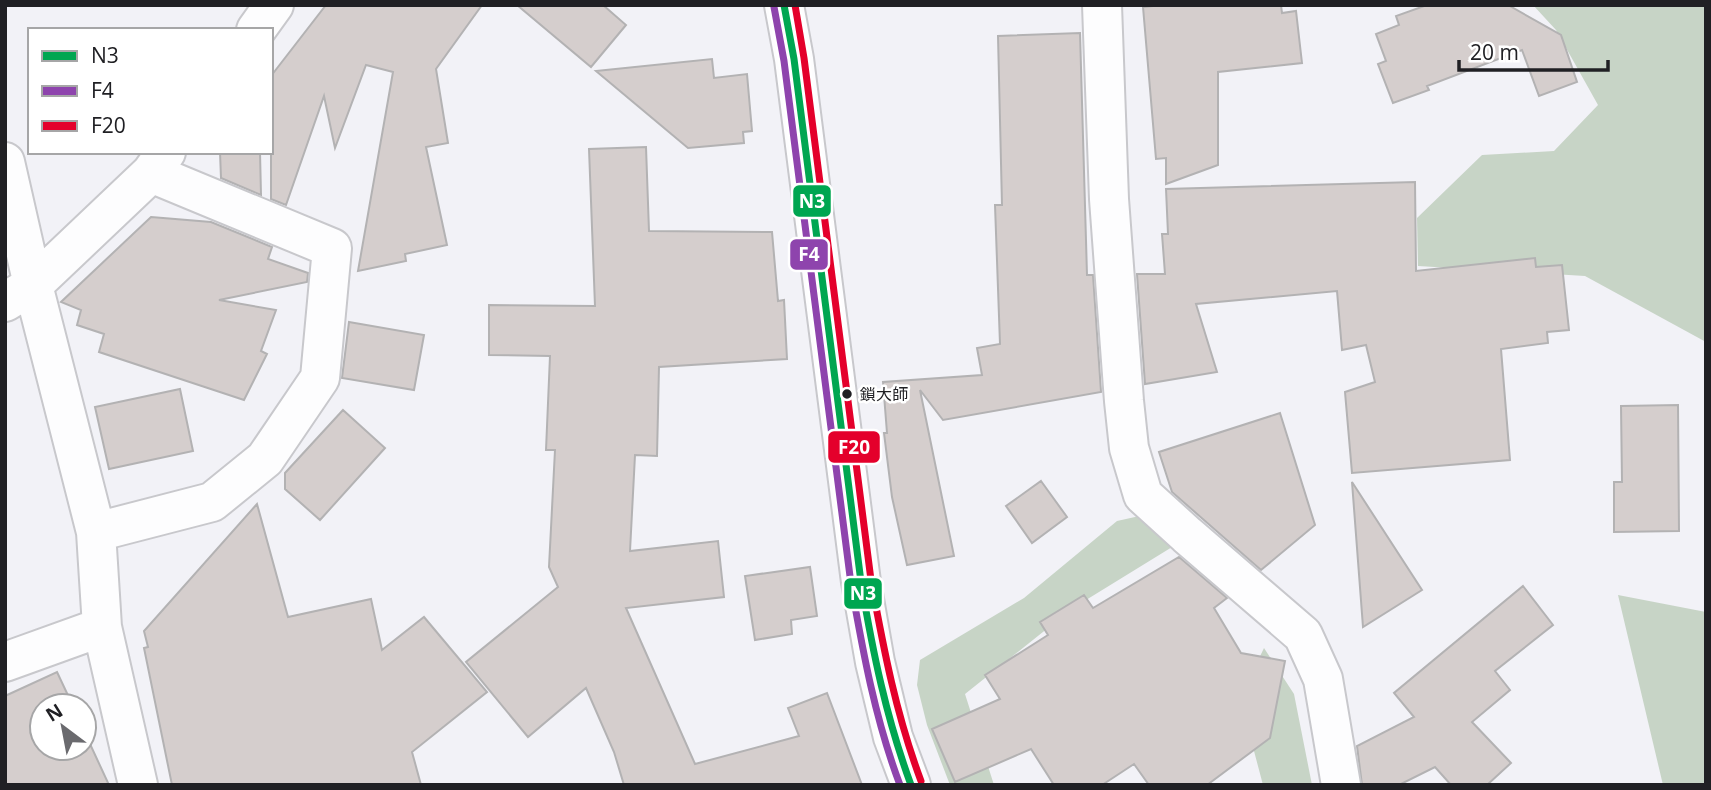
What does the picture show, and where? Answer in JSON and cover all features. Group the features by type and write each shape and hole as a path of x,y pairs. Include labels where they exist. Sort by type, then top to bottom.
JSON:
{"street":[{"path":"257,28 274,5"},
{"path":"784,5 796,73 861,582 892,737 911,785"},
{"path":"1102,5 1109,199 1124,401 1129,448 1143,495 1303,635 1323,678 1341,785"},
{"path":"5,162 19,294 96,532 102,627 138,785"},
{"path":"19,294 159,163 332,248 320,378 265,459 212,502 96,532"},
{"path":"5,662 102,627"}],"green space":[{"path":"1533,5 1706,5 1706,342 1585,276 1418,266 1417,218 1482,155 1554,151 1598,105 1556,30"},
{"path":"1144,515 1177,544 1073,608 965,694 994,785 950,785 927,725 917,685 920,660 1024,598 1117,521"},
{"path":"1618,595 1706,612 1706,785 1663,785"},
{"path":"1264,648 1294,694 1312,785 1263,785 1240,698"}],"building":[{"path":"326,5 482,5 436,69 448,143 426,147 447,245 405,254 406,261 358,271 393,72 366,65 335,148 324,96 286,205 271,199 273,73"},
{"path":"517,5 603,5 626,25 591,67"},
{"path":"1281,5 1282,13 1296,11 1302,63 1218,72 1218,165 1166,184 1166,158 1156,159 1143,7"},
{"path":"1427,5 1508,5 1561,35 1577,82 1539,96 1522,50 1427,86 1429,90 1393,103 1378,64 1386,61 1376,34 1399,25 1396,16"},
{"path":"1080,33 1087,275 1093,275 1101,392 943,420 920,390 954,556 907,565 892,497 884,433 887,433 883,382 982,375 977,348 1000,344 995,205 1002,205 998,36"},
{"path":"712,59 714,78 747,74 752,131 743,132 744,143 688,148 596,71"},
{"path":"646,147 649,231 772,232 778,301 784,300 787,359 659,367 657,456 635,455 630,551 718,541 724,597 626,608 695,764 799,736 788,708 827,693 862,785 624,785 614,752 586,688 528,737 466,662 558,587 549,567 555,450 546,450 550,356 489,355 489,305 595,306 589,149"},
{"path":"220,154 260,154 261,195 221,178"},
{"path":"1415,182 1416,271 1535,258 1536,267 1562,265 1569,330 1547,332 1548,343 1501,349 1510,460 1352,473 1345,392 1375,382 1366,345 1342,350 1337,291 1196,304 1217,372 1145,384 1137,274 1165,274 1162,234 1168,234 1166,189"},
{"path":"151,217 211,222 272,247 268,259 308,273 307,282 219,300 276,310 261,351 267,354 244,400 99,352 104,334 77,325 81,310 61,302"},
{"path":"349,322 424,335 414,390 342,378"},
{"path":"180,389 193,451 109,469 95,407"},
{"path":"1678,405 1679,531 1614,532 1614,482 1622,482 1621,406"},
{"path":"343,410 385,448 320,520 285,489 285,473"},
{"path":"1280,413 1315,525 1261,570 1172,492 1159,452"},
{"path":"1041,481 1067,517 1032,543 1006,506"},
{"path":"1352,482 1422,590 1363,627"},
{"path":"257,504 288,617 371,599 382,650 424,617 487,692 412,752 421,785 172,785 144,648 148,647 144,631"},
{"path":"1179,557 1227,598 1214,608 1241,653 1285,661 1270,738 1207,785 1149,785 1134,764 1102,785 1054,785 1031,749 955,782 932,729 1000,699 985,675 1048,635 1040,622 1084,595 1093,608"},
{"path":"810,567 817,616 791,620 792,634 755,640 745,576"},
{"path":"1523,586 1553,625 1495,671 1510,690 1472,722 1511,763 1487,785 1451,785 1435,767 1399,785 1362,785 1357,746 1414,717 1394,693"},
{"path":"57,672 66,692 28,692 28,762 98,761 109,785 5,785 5,696"}],"transit line":[{"name":"N3","path":"784,5 794,59 861,582 881,685 911,785"},
{"name":"F20","path":"795,5 871,580 898,707 921,781"},
{"name":"F4","path":"774,7 784,61 851,584 877,710 900,785"}],"place":[{"name":"鎖大師","path":"847,394"}]}
